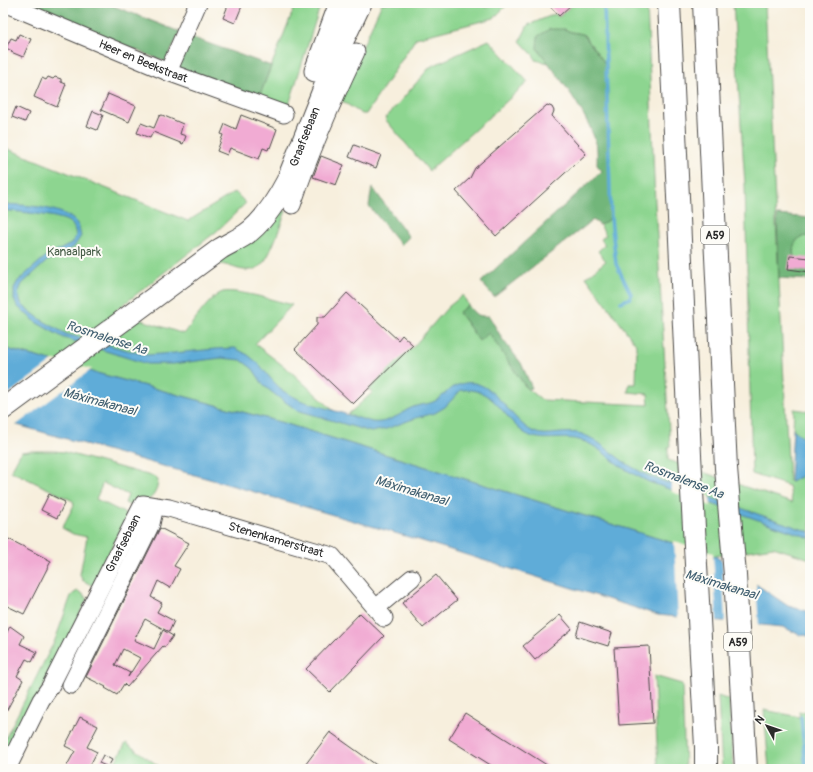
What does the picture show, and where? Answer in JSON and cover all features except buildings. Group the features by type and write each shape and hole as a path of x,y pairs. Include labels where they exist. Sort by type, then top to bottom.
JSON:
{"highway":[{"path":"669,3 706,769"},
{"name":"A59","path":"704,3 726,468 735,575 746,769"}],"main road":[{"name":"Graafsebaan","path":"220,249 256,206 275,177 296,127 340,3"},
{"name":"Graafsebaan","path":"3,409 220,249 245,235 266,214 283,188 341,45 361,3"}],"street":[{"name":"Heer en Beekstraat","path":"4,3 168,72 284,114"},
{"path":"168,72 198,3"},
{"name":"Graafsebaan","path":"292,205 322,125 356,52"},
{"name":"Graafsebaan","path":"7,769 140,509 143,504 155,506 151,524 71,685"},
{"name":"Stenenkamerstraat","path":"155,506 169,508 332,556 380,613 412,578"}],"green space":[{"path":"17,3 106,3 180,32 166,62"},
{"path":"296,3 321,3 288,108 258,100"},
{"path":"382,3 481,3 486,8 490,3 509,3 494,18 416,38 366,114 362,114 339,99"},
{"name":"Kanaalpark","path":"574,3 647,3 655,203 670,446 668,447 668,460 792,503 789,486 752,474 745,185 733,3 765,3 789,481 791,482 810,471 810,559 773,547 715,556 280,422 3,348 3,147 188,221 235,192 246,203 217,231 115,311 184,334 207,304 218,294 223,292 237,292 292,305 255,344 290,371 343,419 373,392 368,390 414,346 448,307 463,295 468,305 459,313 479,340 489,333 525,386 542,400 649,405 648,394 628,392 629,384 636,384 637,346 586,277 606,261 598,251 605,245 601,239 606,235 600,225 611,218 607,66 583,34 564,29 537,48 549,63 535,60 534,56 520,41 528,25 555,14 559,17"},
{"path":"550,29 564,29 583,34 607,66 611,218 600,225 593,220 494,297 481,282 602,171 597,165 596,144 589,125 569,91 537,48 538,36"},
{"path":"188,36 271,66 258,100 176,68"},
{"path":"489,40 528,82 429,171 385,119 430,67"},
{"path":"372,187 409,237 401,245 369,206"},
{"path":"280,210 286,211 269,254 258,268 244,270 218,264 216,261"},
{"path":"777,215 810,218 810,236 805,236 798,239 794,245 793,253 794,257 810,262 810,280 779,278"},
{"path":"805,236 810,236 810,262 794,257 793,250 795,244 799,239"},
{"path":"468,305 472,311 477,314 489,316 503,340 521,363 532,388 529,389 525,386 489,333 479,341 459,312"},
{"path":"794,409 810,411 810,444 793,429"},
{"path":"21,452 64,452 155,477 158,480 154,495 135,508 125,503 128,495 103,483 96,499 128,515 93,586 82,580 80,574 87,537 73,534 62,528 74,505 73,501 11,471"},
{"path":"78,591 87,599 3,768 3,743 55,640 71,596"},
{"path":"654,676 682,684 685,769 658,769"},
{"path":"718,696 729,700 733,769 722,769"},
{"path":"764,710 800,717 799,712 810,711 810,769 769,769"},
{"path":"126,743 163,769 111,769"}],"water":[{"path":"3,204 33,206 56,211 74,220 79,227 81,236 74,247 47,261 22,284 18,294 22,305 40,319 66,334 146,355 235,348 248,355 259,364 283,391 302,401 372,422 387,421 414,407 434,402 453,387 460,384 475,383 485,387 493,393 525,427 534,432 539,434 570,432 582,434 600,443 627,464 651,477 810,532 810,538 649,482 625,469 586,442 565,438 536,438 529,436 515,425 489,397 472,390 461,390 445,407 435,413 386,429 371,432 297,410 264,386 253,369 241,360 221,358 173,364 147,364 64,338 37,323 18,307 14,300 14,288 18,281 45,257 71,244 76,236 74,228 69,222 56,217 3,210"},
{"name":"Máximakanaal","path":"3,348 280,422 715,556 788,606 810,612 810,637 803,634 802,636 783,627 658,615 419,540 3,421"},
{"path":"793,429 810,444 810,471 791,482 790,481"}],"pier":[{"path":"54,360 92,369 15,426 3,423 3,398"},
{"path":"671,482 710,496 711,506 672,492"},
{"path":"674,541 713,553 717,623 678,619"},
{"path":"722,558 756,582 759,627 725,624"}],"waterway":[{"path":"604,3 611,218 616,264 631,294 630,298 621,302"},
{"path":"801,717 806,769"}],"water label":[{"name":"Rosmalense Aa","path":"107,337"},
{"name":"Rosmalense Aa","path":"684,479"}]}
